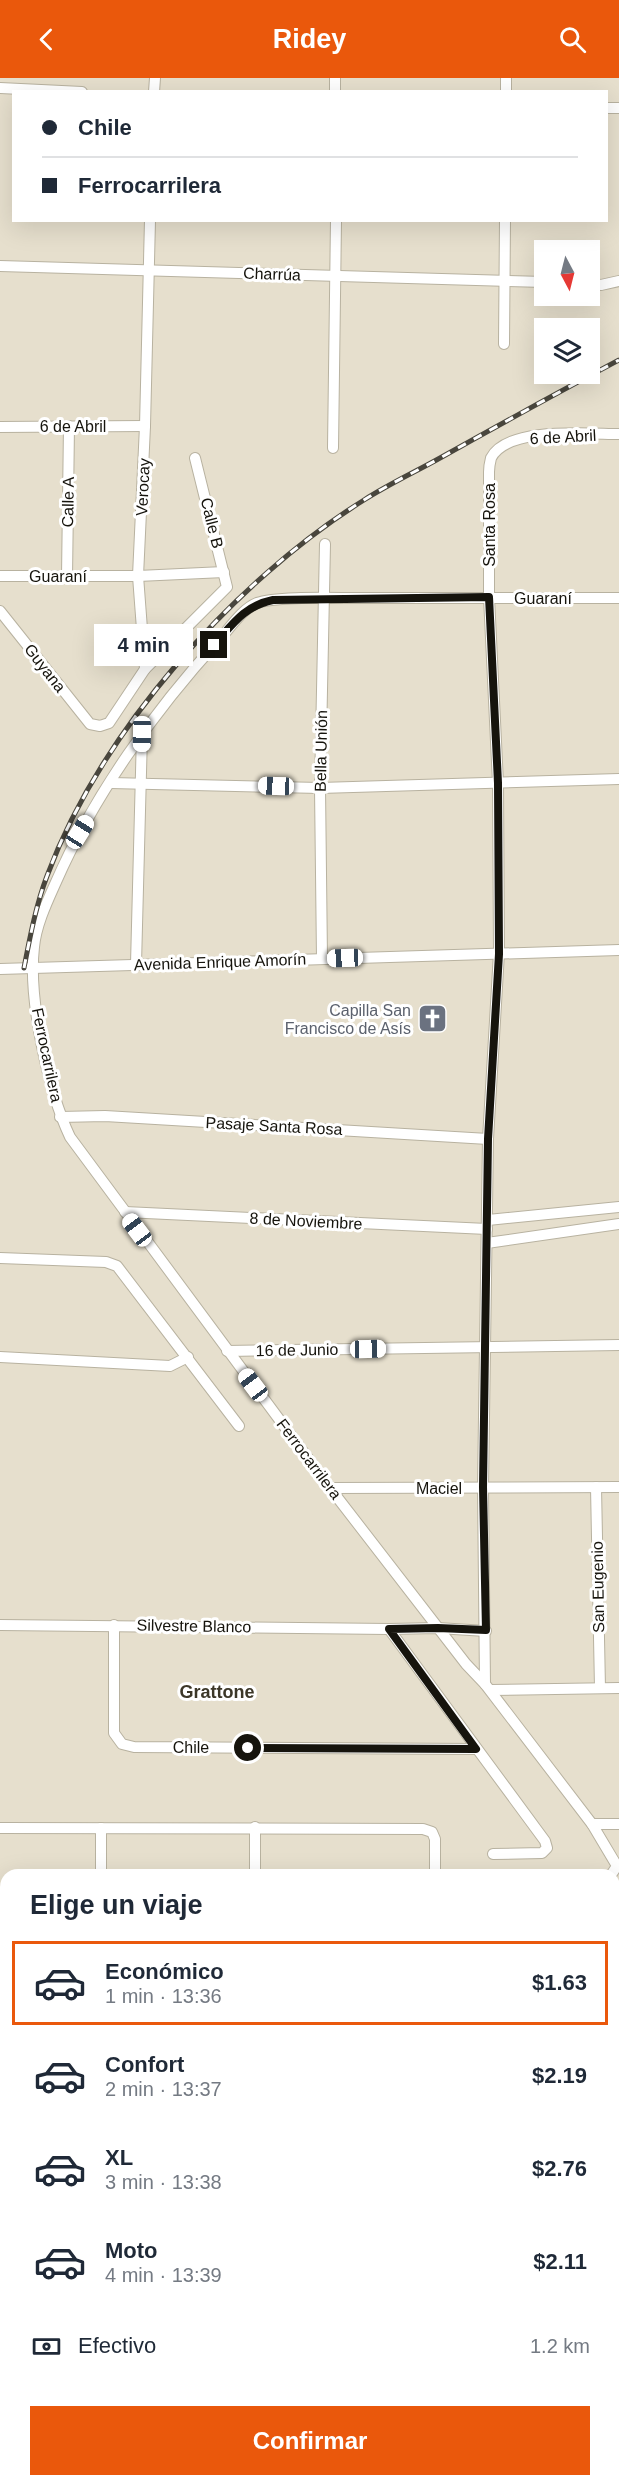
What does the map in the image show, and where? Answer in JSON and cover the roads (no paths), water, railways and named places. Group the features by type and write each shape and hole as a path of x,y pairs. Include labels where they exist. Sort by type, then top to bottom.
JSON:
{"street":[{"path":"0,88 41,90"},
{"name":"Verocay","path":"146,669 138,576 145,426 150,222"},
{"path":"333,448 336,222"},
{"path":"504,344 505,222"},
{"name":"Charrúa","path":"0,266 534,281"},
{"path":"600,285 619,281"},
{"name":"Calle A","path":"67,577 69,426"},
{"name":"6 de Abril","path":"0,427 145,426"},
{"name":"6 de Abril","path":"507,443 548,434 619,434"},
{"name":"Santa Rosa","path":"488,1687 483,1487 488,1139 499,954 498,783 489,597 489,472 491,458 507,443"},
{"name":"Calle B","path":"146,669 227,587 195,458"},
{"name":"Bella Unión","path":"322,959 320,788 325,544"},
{"name":"Guaraní","path":"0,576 138,576 224,572"},
{"name":"Guaraní","path":"323,598 619,598"},
{"name":"Ferrocarrilera","path":"323,598 257,603 242,615 185,676 142,734 70,849 47,902 36,935 33,967 35,996 53,1096 70,1137 124,1212 330,1488 466,1664 488,1687 592,1824 614,1869"},
{"name":"Guyana","path":"0,611 90,724 100,726 109,723 146,669"},
{"path":"136,964 142,734"},
{"path":"111,783 320,788 619,779"},
{"name":"Avenida Enrique Amorín","path":"0,969 619,950"},
{"name":"Pasaje Santa Rosa","path":"60,1117 105,1116 488,1139"},
{"name":"8 de Noviembre","path":"124,1212 487,1224 619,1207"},
{"path":"487,1243 619,1224"},
{"path":"0,1258 106,1262 117,1266 239,1426"},
{"name":"16 de Junio","path":"227,1351 619,1346"},
{"path":"0,1357 170,1366 188,1357"},
{"name":"San Eugenio","path":"596,1487 600,1688"},
{"name":"Maciel","path":"330,1488 619,1487"},
{"name":"Silvestre Blanco","path":"0,1625 486,1630"},
{"name":"Chile","path":"114,1625 114,1733 122,1744 134,1747 476,1749"},
{"path":"389,1629 545,1841 547,1848 542,1853 493,1854"},
{"path":"488,1687 619,1688"},
{"path":"592,1824 619,1824"},
{"path":"255,1827 255,1869"},
{"path":"0,1828 423,1829 432,1832 435,1839 435,1869"},
{"path":"101,1828 101,1869"}],"railway":[{"path":"24,968 36,910 47,876 71,822 101,767 137,715 177,664 221,616 315,533 364,500 619,360"}],"place":[{"name":"Capilla San Francisco de Asís","path":"432,1019"}],"district":[{"name":"Grattone","path":"217,1692"}]}
